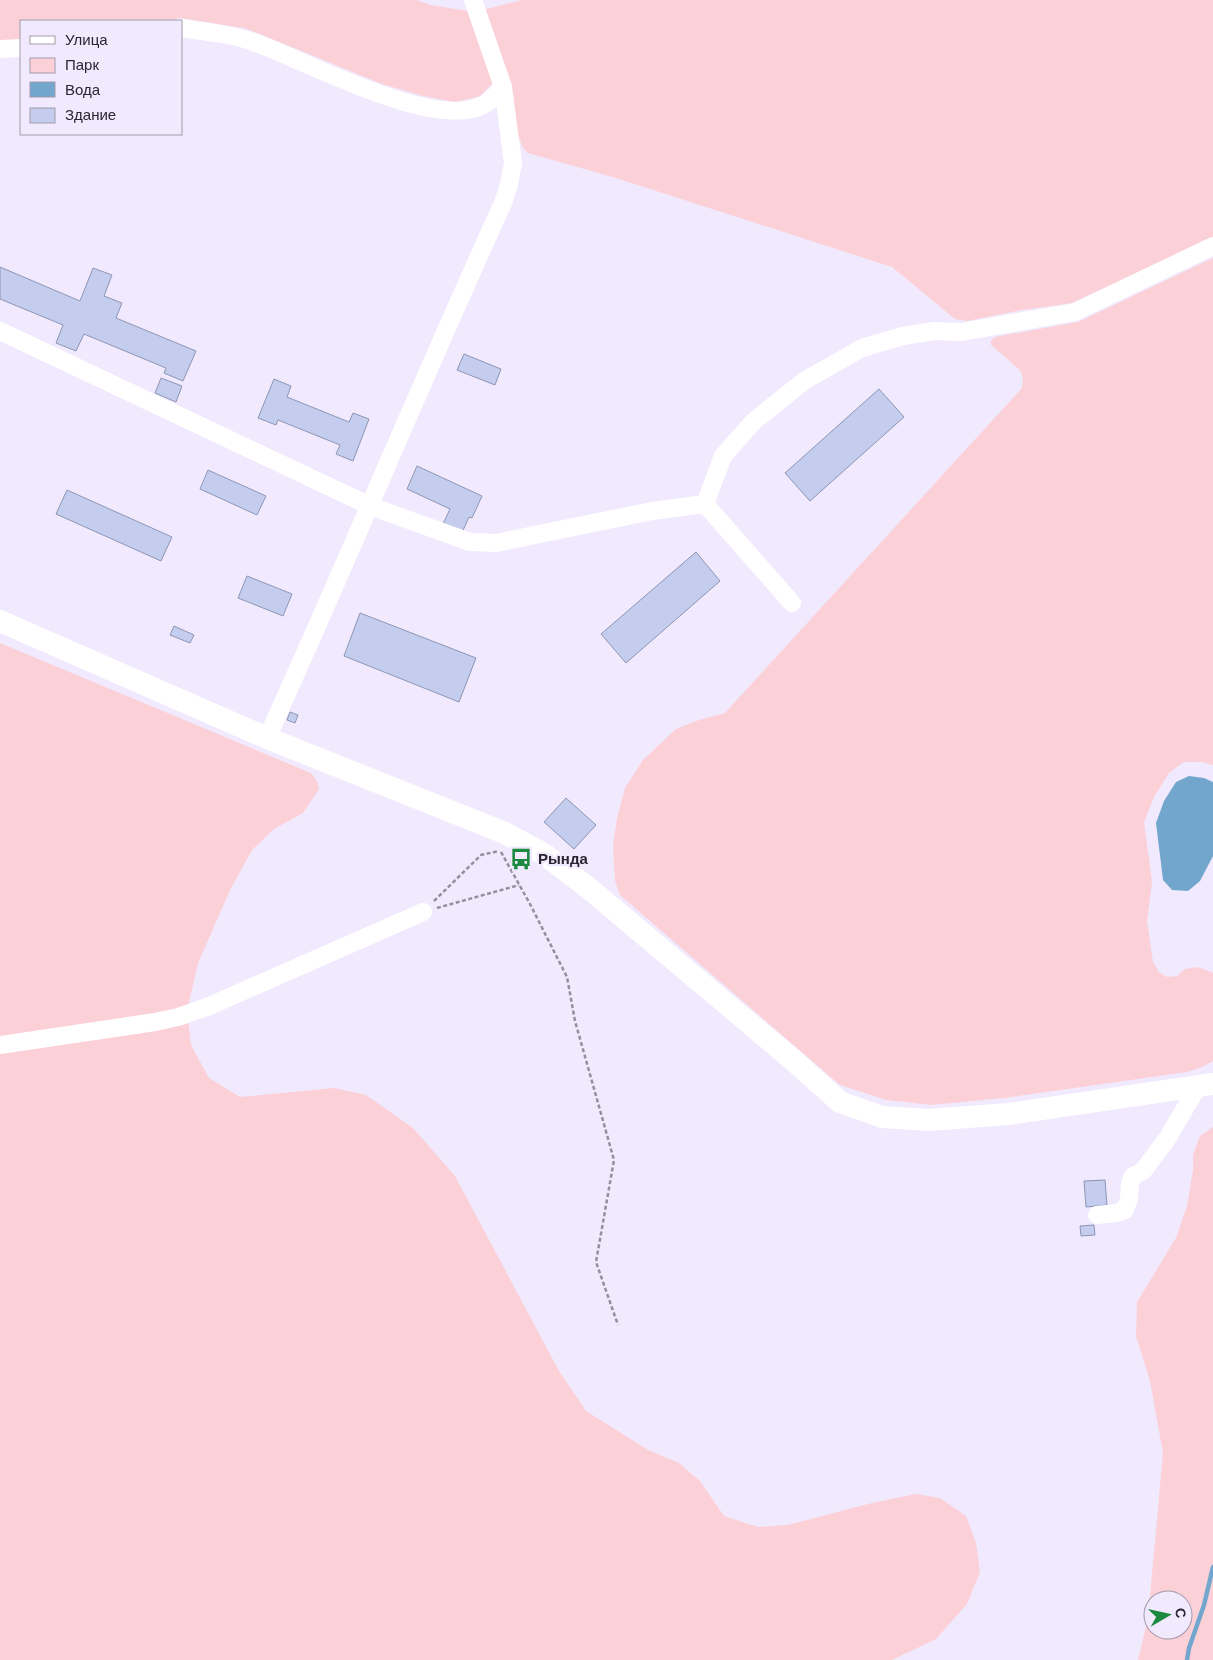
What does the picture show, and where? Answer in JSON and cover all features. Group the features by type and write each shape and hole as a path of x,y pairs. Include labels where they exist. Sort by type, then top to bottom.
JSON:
{"main road":[{"path":"0,622 267,738 504,833 544,854 591,890 793,1060 840,1102 882,1117 929,1120 1008,1114 1205,1085"}],"lane":[{"path":"267,738 370,506 443,334 503,203 509,184 513,162 503,87 473,0"},
{"path":"182,28 255,42 375,92 413,104 466,111 484,105 503,87"},
{"path":"0,49 20,48"},
{"path":"704,504 724,456 754,421 804,381 862,348 903,336 934,330 961,332 1075,312 1213,246"},
{"path":"0,331 370,506 470,542 496,544 652,511 704,504"},
{"path":"704,504 792,603"},
{"path":"0,1045 178,1017 207,1007 422,912"},
{"path":"1097,1215 1116,1214 1125,1210 1133,1176 1143,1171 1205,1085"}],"path":[{"path":"422,912 481,855 501,851 566,977 575,1021 614,1160 596,1262 618,1325"},
{"path":"422,912 519,884"}],"green space":[{"path":"0,0 416,0 430,5 475,12 522,0 1213,0 1213,237 1072,303 1022,310 967,321 955,319 892,267 616,178 528,153 523,148 497,79 480,96 455,102 423,96 382,84 244,28 180,18 169,20 20,20 20,40 0,41"},
{"path":"1213,258 1213,765 1202,762 1184,762 1169,773 1154,797 1144,822 1152,882 1147,921 1153,962 1159,972 1167,977 1177,976 1185,969 1198,967 1213,973 1213,1061 1187,1072 1004,1098 931,1105 887,1100 840,1085 620,895 615,881 613,845 617,818 625,788 643,760 676,729 725,713 1022,388 1023,378 1020,370 991,345 991,341 995,337 1078,322"},
{"path":"0,643 311,773 317,781 319,789 303,813 274,829 252,850 230,890 198,963 187,1011 191,1045 209,1078 240,1097 334,1088 366,1095 413,1128 455,1176 559,1371 586,1411 648,1450 679,1463 700,1481 724,1516 758,1527 788,1525 872,1503 916,1494 940,1498 966,1516 976,1543 980,1572 967,1604 936,1639 892,1660 0,1660"},
{"path":"1213,1127 1213,1660 1138,1660 1143,1639 1193,1640 1193,1590 1151,1590 1163,1453 1150,1381 1136,1336 1137,1302 1176,1238 1187,1206 1193,1170 1193,1155 1200,1136"}],"water":[{"path":"1189,776 1204,778 1213,782 1213,856 1200,881 1188,891 1172,890 1163,880 1156,823 1164,801 1176,782"}],"building":[{"path":"0,267 80,301 93,268 112,275 104,296 122,303 116,318 196,351 183,381 164,373 166,368 84,334 76,351 56,343 63,325 0,299"},
{"path":"464,354 501,369 495,385 457,370"},
{"path":"161,378 182,386 176,402 155,393"},
{"path":"274,379 291,386 287,397 349,422 353,413 369,419 353,461 336,454 340,445 278,420 276,425 258,418"},
{"path":"879,389 904,417 810,501 785,473"},
{"path":"417,466 482,496 472,518 469,517 461,535 442,526 450,509 407,489"},
{"path":"208,470 266,496 257,515 200,489"},
{"path":"67,490 172,537 161,561 56,514"},
{"path":"696,552 720,581 626,663 601,634"},
{"path":"247,576 292,594 283,616 238,598"},
{"path":"360,613 476,658 459,702 344,656"},
{"path":"174,626 194,635 190,643 170,635"},
{"path":"290,712 298,715 295,723 287,720"},
{"path":"566,798 596,825 574,849 544,822"},
{"path":"514,857 522,865 517,870 510,862"},
{"path":"1105,1180 1107,1205 1086,1207 1084,1181"},
{"path":"1094,1225 1095,1235 1081,1236 1080,1226"}],"waterway":[{"path":"1187,1660 1189,1648 1204,1605 1213,1567"}],"place":[{"name":"Рында","path":"521,859"}]}
